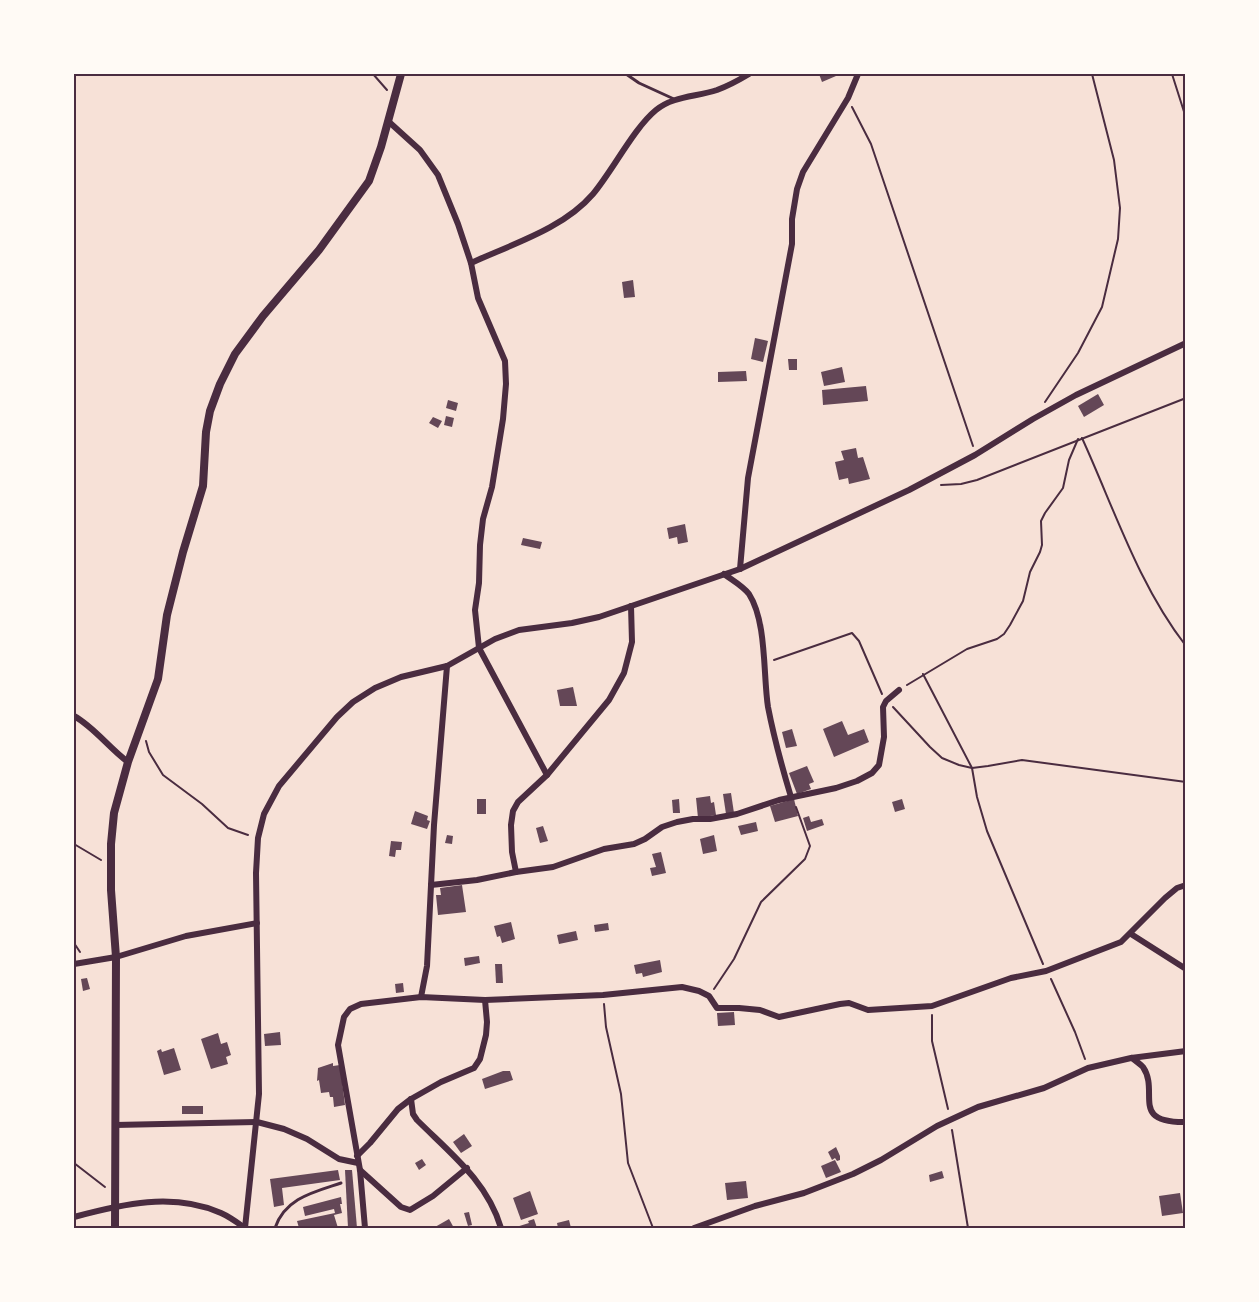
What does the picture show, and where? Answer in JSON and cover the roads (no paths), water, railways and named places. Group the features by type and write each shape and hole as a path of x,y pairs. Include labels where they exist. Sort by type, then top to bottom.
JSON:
{"street":[{"path":"115,1228 116,957 111,866 114,813 128,762 158,679 165,625 175,582 203,486 206,432 210,411 220,384 242,344 319,250 369,181 401,74"},
{"path":"471,263 550,227 579,208 593,193 655,110 675,99 716,90 749,74"},
{"path":"740,568 748,478 792,244 792,219 797,189 803,172 848,98 858,74"},
{"path":"388,121 420,150 438,175 471,263 478,298 505,361 506,384 499,448 483,519 479,583 474,610 479,648 547,775"},
{"path":"74,1217 116,1205 177,1202 223,1214 245,1228 257,1122 259,1022 256,873 258,838 264,814 279,786 353,702 375,688 400,677 447,666 495,639 519,630 572,623 631,606 740,568 909,490 1033,419 1116,375 1185,343"},
{"path":"724,574 748,593 754,607 766,663 768,704 773,733 791,796"},
{"path":"516,872 511,825 513,811 524,795 547,775 609,700 624,674 632,642 631,606"},
{"path":"421,997 428,966 434,825 447,666"},
{"path":"431,885 494,878 516,872 553,867 604,849 634,844 662,827 676,822 737,814 791,796 836,788 857,781 872,773 879,765 883,750 884,707 886,701 900,690"},
{"path":"74,716 87,724 112,750 128,762"},
{"path":"366,1228 358,1163 338,1045 344,1017 350,1009 361,1004 421,997 484,1000 603,995 682,987 709,996 717,1008 760,1010 779,1017 849,1003 868,1010 932,1006 1011,978 1046,971 1121,942 1165,898 1185,885"},
{"path":"74,964 116,957 186,936 257,923"},
{"path":"1131,934 1185,969"},
{"path":"358,1163 370,1143 398,1109 441,1082 474,1068 480,1059 486,1035 484,1000"},
{"path":"694,1228 755,1206 804,1193 852,1174 881,1160 950,1119 978,1107 1044,1088 1088,1068 1131,1058 1185,1051"},
{"path":"1131,1058 1142,1066 1146,1073 1150,1109 1154,1115 1160,1119 1185,1122"},
{"path":"411,1099 413,1114 417,1120 467,1168 486,1193 494,1207 501,1228"},
{"path":"116,1125 257,1122 284,1129 307,1139 339,1159 358,1163 401,1207 411,1210 433,1197 467,1168"}],"lane":[{"path":"626,74 639,83 675,99"},
{"path":"275,1228 281,1214 293,1202 341,1183"}]}
